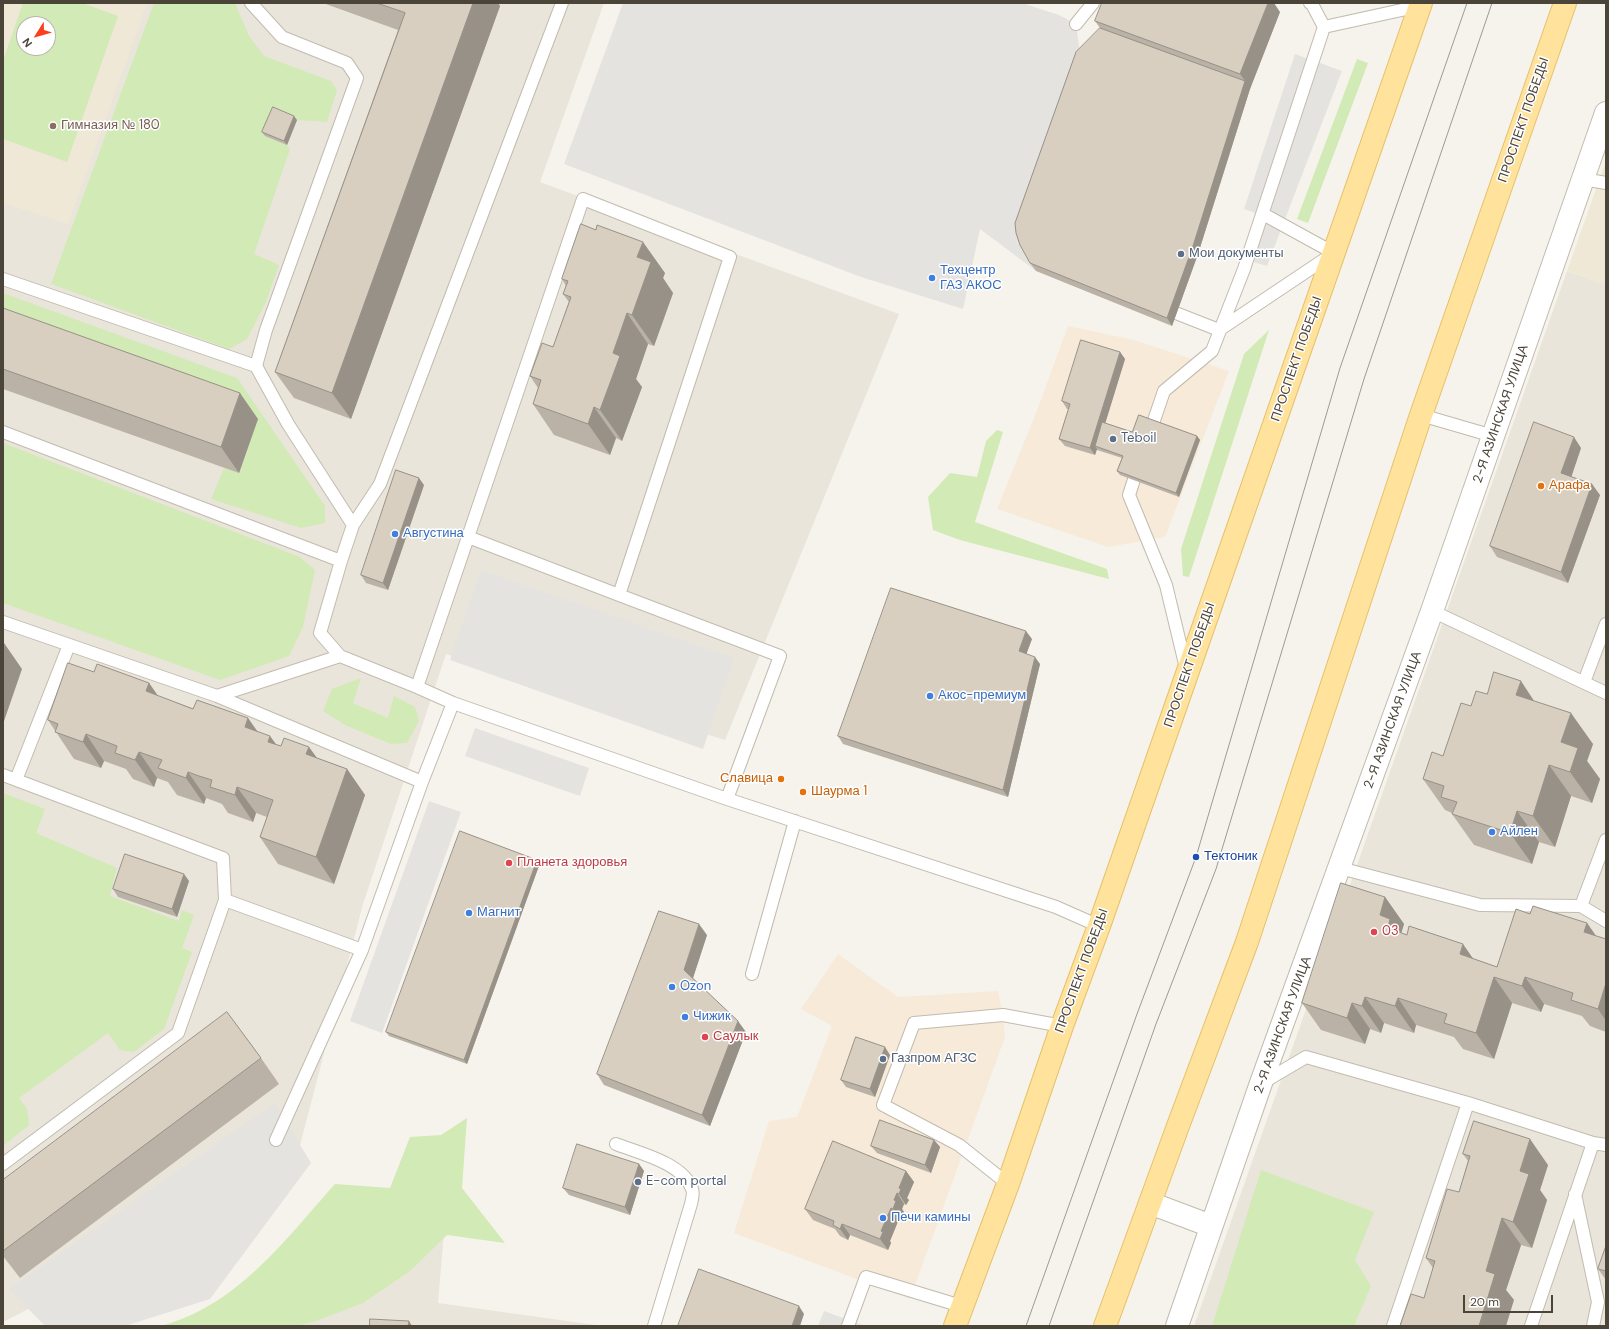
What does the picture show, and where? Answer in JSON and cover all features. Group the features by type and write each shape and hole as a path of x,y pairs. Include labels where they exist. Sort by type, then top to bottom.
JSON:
{"main road":[{"name":"ПРОСПЕКТ ПОБЕДЫ","path":"1105,1326 1247,942 1421,415 1565,3"},
{"name":"ПРОСПЕКТ ПОБЕДЫ","path":"958,1316 1008,1184 1062,1026 1099,926 1420,5"}],"street":[{"name":"2-Я АЗИНСКАЯ УЛИЦА","path":"1177,1326 1262,1083 1432,611 1606,113"},
{"path":"1150,1203 1211,1226"}],"lane":[{"path":"251,3 282,37 347,63 357,78 266,330 256,366"},
{"path":"562,3 380,484 353,525 320,633 340,656 418,687 453,703 727,799 1056,907 1099,926"},
{"path":"1076,24 1093,3"},
{"path":"1187,673 1166,585 1128,495 1164,391 1212,351 1244,269 1324,27 1312,4 1310,3"},
{"path":"1324,27 1420,5"},
{"path":"1583,179 1606,183"},
{"path":"418,687 583,199 730,257 619,595"},
{"path":"1219,330 1334,253 1263,214"},
{"path":"3,279 256,366 288,424 353,525"},
{"path":"1152,304 1219,330"},
{"path":"1421,415 1493,436"},
{"path":"3,432 341,561"},
{"path":"468,538 780,656 727,799"},
{"path":"1432,611 1606,693"},
{"path":"3,622 217,696 422,782"},
{"path":"1584,682 1606,624"},
{"path":"16,780 69,645"},
{"path":"217,696 340,656"},
{"path":"276,1140 362,950 422,782 453,703"},
{"path":"3,775 223,858 225,900 178,1033 3,1164"},
{"path":"752,974 795,821"},
{"path":"1581,906 1606,840"},
{"path":"1340,868 1480,905 1581,906 1606,921"},
{"path":"225,900 362,950"},
{"path":"1008,1184 959,1145 883,1105 914,1023 1003,1015 1062,1026"},
{"path":"1262,1083 1306,1057 1468,1103 1606,1146"},
{"path":"1394,1326 1468,1103"},
{"path":"1531,1326 1593,1143"},
{"path":"616,1144 678,1170 688,1181 693,1190 691,1204 654,1326"},
{"path":"1575,1194 1598,1302 1593,1326"},
{"path":"848,1326 866,1277 958,1316"}],"shaded area":[{"path":"3,3 604,3 540,182 899,314 725,740 446,654 363,904 293,1172 3,1322"},
{"name":"Гимназия № 180","path":"3,3 147,3 68,224 3,203"},
{"path":"623,3 1022,3 1059,15 1076,24 1081,59 1036,271 980,229 963,309 861,277 564,164"},
{"path":"1295,54 1342,71 1267,266 1243,259 1259,214 1244,209"},
{"path":"1606,161 1606,285 1567,271"},
{"path":"1567,271 1606,285 1606,1326 1194,1326"},
{"path":"1068,326 1134,340 1229,371 1165,537 1108,547 997,509 1038,408"},
{"path":"481,570 734,658 703,749 450,660"},
{"path":"475,728 589,768 580,796 465,756"},
{"path":"429,801 461,812 382,1033 350,1021"},
{"path":"838,954 898,997 998,991 1003,1015 1005,1037 910,1299 734,1233 769,1121 797,1117 832,1026 801,1009"},
{"path":"275,1103 311,1163 210,1299 125,1326 45,1326 9,1289"},
{"path":"445,1220 438,1303 603,1326 298,1326 306,1322"},
{"path":"824,1311 865,1326 818,1326"}],"green space":[{"path":"23,3 82,3 118,16 67,162 3,139 3,61 16,23 16,56 56,56 56,16 19,16"},
{"path":"154,3 235,3 249,36 264,56 331,81 337,90 327,122 297,120 276,111 265,136 287,145 290,149 254,254 279,265 265,304 247,339 229,349 51,284"},
{"path":"1357,59 1368,63 1308,223 1297,219"},
{"path":"3,293 237,378 325,506 325,523 301,528 211,499 224,468 239,473 258,419 3,328"},
{"path":"1269,330 1189,577 1183,576 1181,549 1244,354"},
{"path":"997,430 1003,432 975,522 1107,569 1109,579 960,540 933,530 928,497 950,473 977,477 986,441"},
{"path":"3,443 300,557 315,570 303,627 289,656 220,680 3,603"},
{"path":"361,678 353,703 388,718 394,696 415,707 419,721 407,743 391,744 347,726 323,711 332,689"},
{"path":"3,793 45,809 36,833 117,868 110,896 179,921 182,910 194,915 182,948 192,952 164,1029 134,1052 120,1050 108,1033 19,1098 27,1109 29,1125 3,1146"},
{"path":"467,1118 462,1188 505,1243 447,1235 410,1271 363,1303 316,1321 297,1326 161,1326 188,1316 214,1303 236,1287 278,1248 335,1184 390,1188 410,1137 441,1135"},
{"path":"1261,1170 1374,1212 1355,1260 1371,1286 1354,1326 1212,1326"}],"building":[{"path":"377,3 473,3 332,393 275,372 405,13"},
{"path":"1102,3 1268,3 1240,74 1095,21"},
{"path":"1100,28 1245,81 1193,246 1167,318 1030,263 1020,245 1016,233 1015,223 1076,52"},
{"path":"273,107 294,116 284,141 262,132"},
{"path":"581,224 596,230 597,225 643,242 637,257 651,262 632,315 627,313 613,353 620,356 600,410 594,407 588,424 533,404 541,380 530,376 542,343 553,347 571,297 563,294 568,281 562,279"},
{"path":"3,308 240,393 221,447 3,369"},
{"path":"1081,340 1120,352 1090,448 1059,439 1070,404 1062,401"},
{"path":"1139,415 1197,436 1176,493 1117,471 1123,456 1095,446 1102,422 1132,432"},
{"path":"1534,422 1574,437 1561,473 1592,484 1561,572 1490,546"},
{"name":"Августина","path":"396,470 419,478 383,583 361,575"},
{"path":"891,588 1026,631 1019,651 1035,657 1003,790 838,736"},
{"path":"68,663 94,672 97,664 149,683 146,691 193,709 197,700 248,718 245,727 270,736 268,742 281,746 284,738 309,747 306,754 347,769 316,857 260,837 273,800 237,787 235,795 210,787 212,780 188,772 186,778 158,768 162,760 139,752 135,760 115,753 117,746 86,734 83,742 55,732 58,724 48,720"},
{"path":"1494,672 1521,681 1516,695 1571,713 1561,742 1578,748 1570,772 1549,765 1533,816 1517,811 1510,833 1452,814 1457,802 1441,797 1444,786 1423,779 1432,752 1443,756 1461,703 1471,706 1476,691 1487,694"},
{"path":"460,831 537,860 464,1060 386,1032"},
{"path":"125,854 184,874 172,909 113,889"},
{"path":"1341,883 1385,897 1380,915 1390,919 1388,928 1407,935 1409,926 1463,944 1460,954 1497,967 1516,909 1530,914 1533,906 1587,923 1584,932 1606,939 1606,983 1598,1009 1571,1000 1573,993 1525,977 1522,986 1494,977 1476,1033 1444,1023 1447,1014 1398,998 1395,1006 1365,997 1362,1006 1352,1003 1347,1018 1302,1003"},
{"path":"659,911 699,924 684,970 738,1021 702,1115 597,1074"},
{"path":"227,1012 261,1058 3,1251 3,1180"},
{"path":"856,1037 885,1047 870,1089 841,1080"},
{"path":"880,1120 934,1140 925,1165 871,1146"},
{"path":"1474,1121 1530,1139 1520,1171 1529,1174 1513,1222 1502,1218 1486,1271 1495,1274 1479,1326 1400,1326 1411,1294 1424,1298 1435,1261 1426,1258 1447,1189 1459,1192 1470,1156 1463,1154"},
{"path":"833,1141 906,1171 899,1188 901,1189 899,1194 897,1193 894,1200 896,1201 893,1209 891,1208 881,1231 883,1232 880,1239 842,1224 840,1229 833,1225 834,1221 805,1209"},
{"path":"577,1144 639,1164 625,1207 563,1188"},
{"path":"1606,1246 1606,1271 1598,1269"},
{"path":"699,1269 799,1306 792,1326 678,1326"},
{"path":"370,1319 409,1321 408,1326 370,1326"}],"tram line":[{"path":"1026,1326 1137,1014 1196,857 1340,368 1467,3"},
{"path":"1049,1326 1156,1024 1216,869 1364,379 1492,3"}],"place":[{"name":"Гимназия № 180","path":"53,126"},
{"name":"Мои документы","path":"1181,254"},
{"name":"Техцентр ГАЗ АКОС","path":"932,278"},
{"name":"Teboil","path":"1113,439"},
{"name":"Арафа","path":"1541,486"},
{"name":"Августина","path":"395,534"},
{"name":"Акос-премиум","path":"930,696"},
{"name":"Славица","path":"781,779"},
{"name":"Шаурма 1","path":"803,792"},
{"name":"Айлен","path":"1492,832"},
{"name":"Тектоник","path":"1196,857"},
{"name":"Планета здоровья","path":"509,863"},
{"name":"Магнит","path":"469,913"},
{"name":"03","path":"1374,932"},
{"name":"Ozon","path":"672,987"},
{"name":"Чижик","path":"685,1017"},
{"name":"Саулык","path":"705,1037"},
{"name":"Газпром АГЗС","path":"883,1059"},
{"name":"E-com portal","path":"638,1182"},
{"name":"Печи камины","path":"883,1218"}]}
